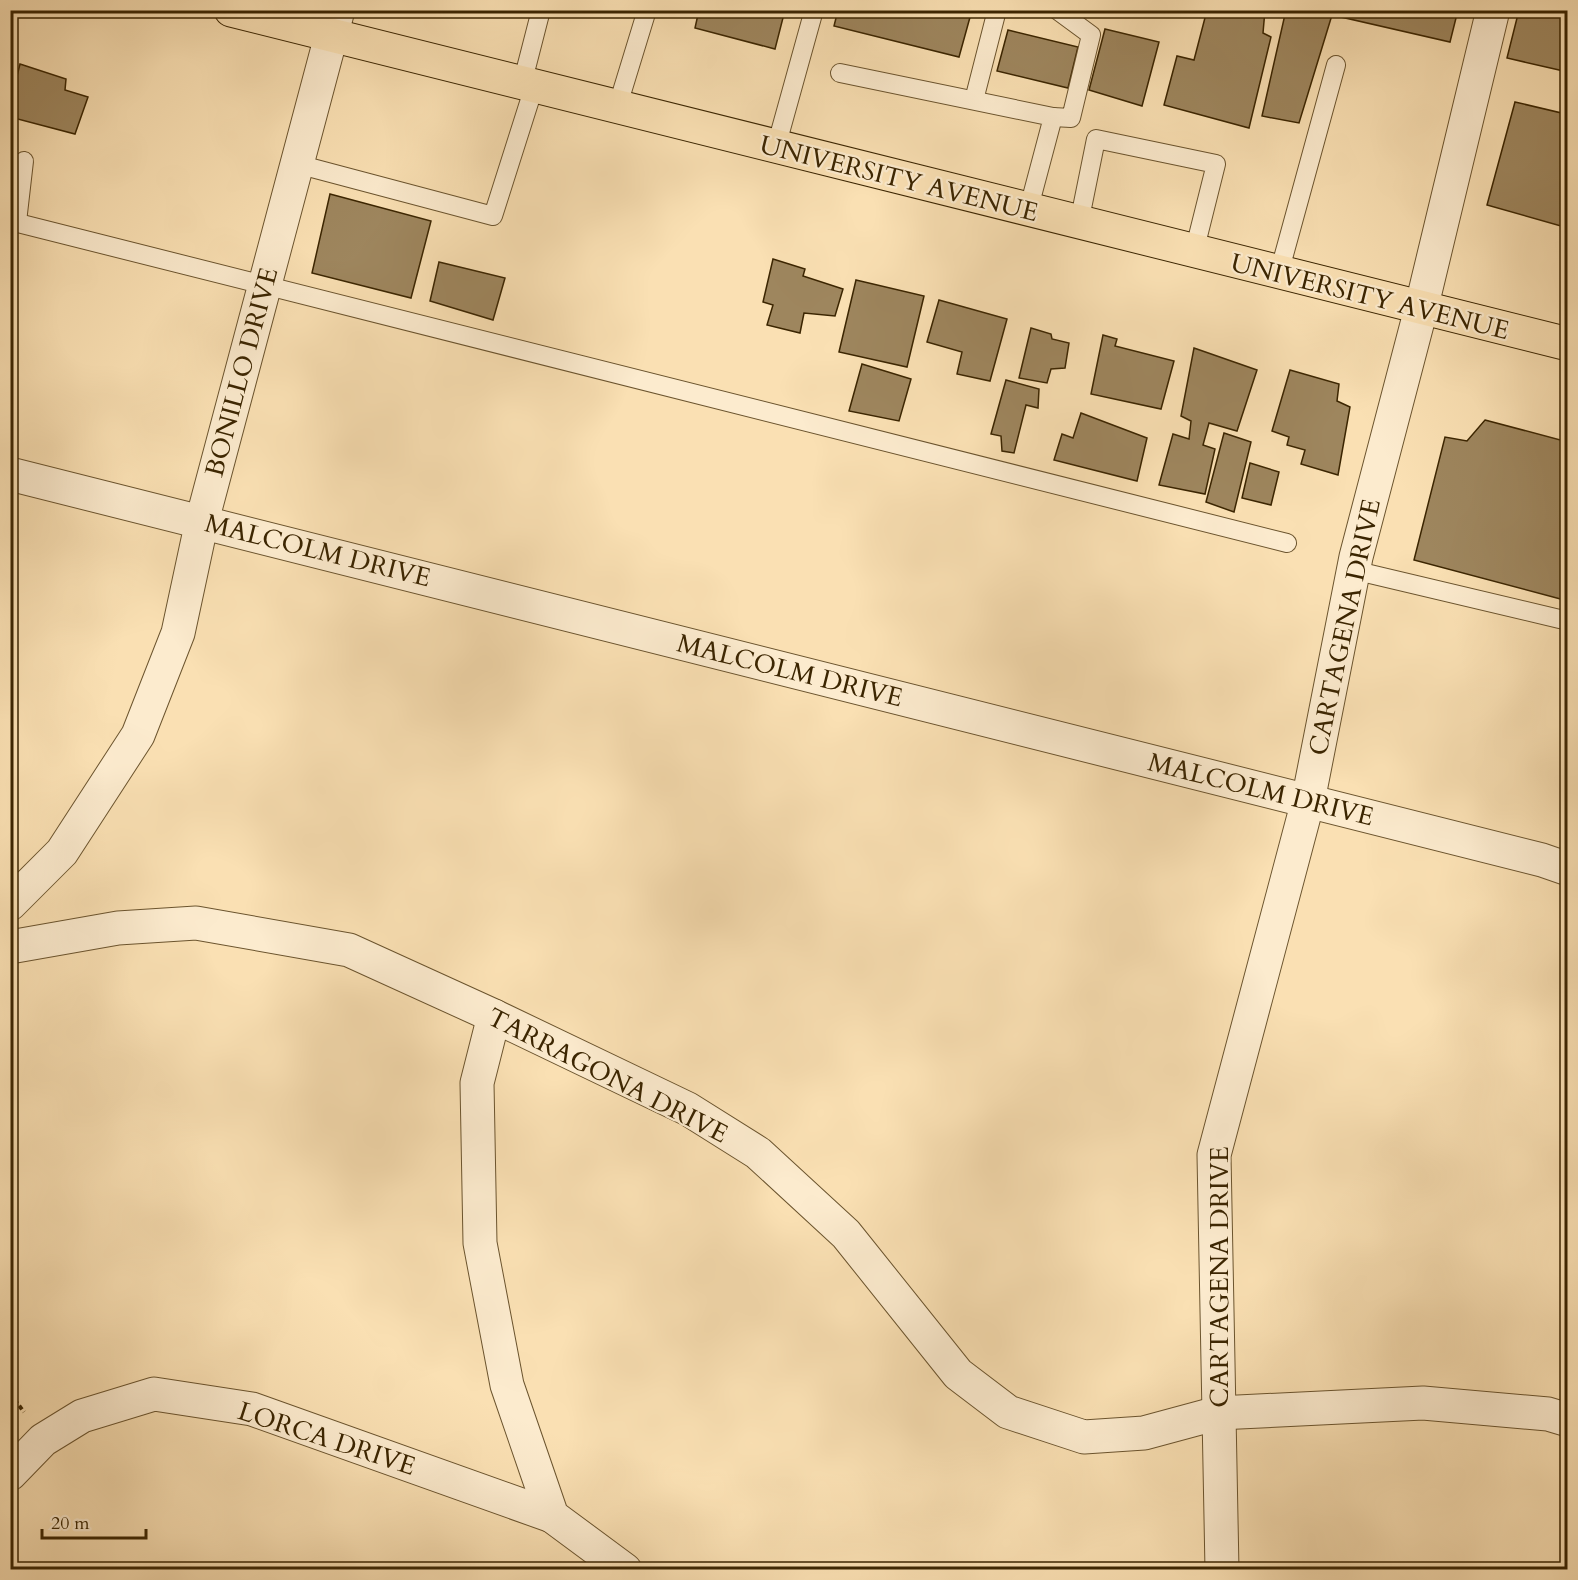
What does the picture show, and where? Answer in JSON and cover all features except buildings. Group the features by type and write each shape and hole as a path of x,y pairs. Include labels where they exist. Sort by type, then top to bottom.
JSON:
{"main road":[{"name":"UNIVERSITY AVENUE","path":"231,10 335,23 528,85 1568,344"}],"street":[{"name":"CARTAGENA DRIVE","path":"1222,1569 1214,1155 1308,801 1353,570 1421,309 1493,10"},
{"name":"BONILLO DRIVE","path":"10,904 62,852 138,735 178,633 202,521 335,23"},
{"name":"MALCOLM DRIVE","path":"10,474 1542,860 1568,869"},
{"name":"TARRAGONA DRIVE","path":"10,947 118,928 196,923 349,950 494,1016 688,1109 758,1153 846,1234 958,1374 1008,1412 1084,1437 1144,1432 1218,1413 1423,1403 1548,1414 1568,1420"},
{"path":"494,1016 477,1083 480,1243 507,1385 552,1516"},
{"name":"LORCA DRIVE","path":"10,1474 43,1440 81,1416 154,1394 252,1409 552,1516 625,1569"}],"lane":[{"path":"297,164 493,216 528,85 541,10"},
{"path":"617,108 647,10"},
{"path":"776,147 814,10"},
{"path":"974,100 997,10"},
{"path":"840,73 1053,117 1071,118 1091,35 1057,10"},
{"path":"1279,273 1336,65"},
{"path":"1028,211 1053,117"},
{"path":"1079,223 1096,139 1215,164 1194,252"},
{"path":"24,161 14,222 1287,543"},
{"path":"1353,570 1568,621"}]}
